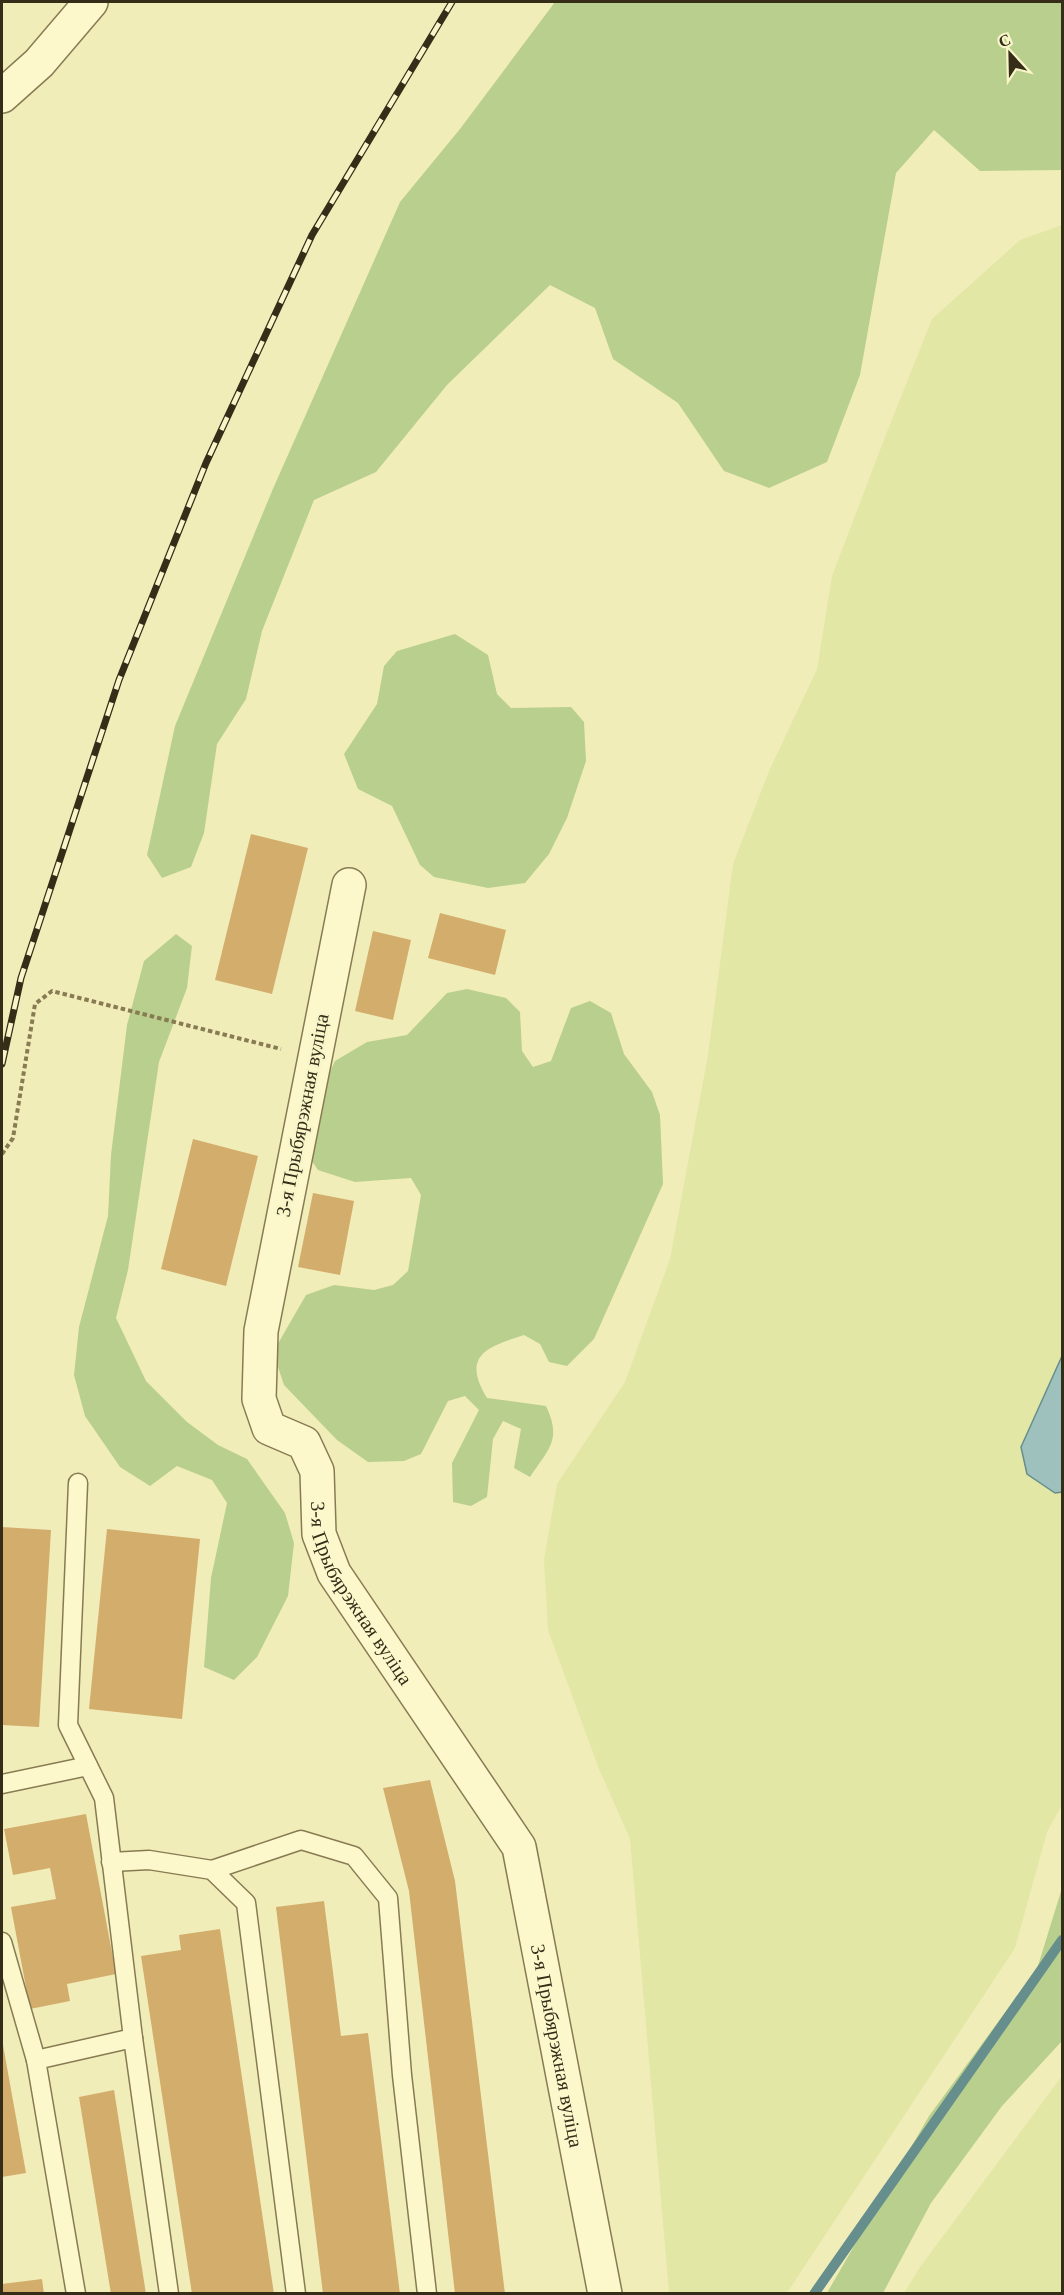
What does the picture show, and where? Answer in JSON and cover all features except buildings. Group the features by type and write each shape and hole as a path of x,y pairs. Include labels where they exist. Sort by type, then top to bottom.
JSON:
{"street":[{"path":"2,96 39,63 91,2"},
{"name":"3-я Прыбярэжная вуліца","path":"348,885 261,1331 259,1400 269,1428 304,1443 317,1471 319,1534 334,1573 519,1847 605,2294"}],"lane":[{"path":"78,1483 68,1725 104,1798 133,2038 169,2294"},
{"path":"2,1784 88,1766"},
{"path":"111,1862 149,1860 212,1870 301,1840 354,1856 388,1898 402,2075 427,2294"},
{"path":"212,1870 246,1903 296,2294"},
{"path":"2,1942 36,2060 76,2294"},
{"path":"36,2060 133,2038"}],"path":[{"path":"2,1154 13,1138 34,1004 52,991 313,1057"}],"green space":[{"path":"555,2 1062,2 1062,170 980,171 934,130 896,173 860,375 827,462 769,488 724,471 678,403 613,359 595,308 550,285 447,385 376,472 314,500 262,631 246,699 217,744 204,833 191,867 162,878 147,855 175,726 272,491 400,202 460,129"},
{"path":"1062,225 1062,1805 1047,1832 1015,1948 787,2293 669,2293 630,1839 599,1769 548,1630 544,1560 557,1484 625,1382 670,1259 708,1055 733,864 769,771 817,669 832,576 932,319 1020,240"},
{"path":"455,634 488,655 497,694 511,708 571,707 584,722 586,761 567,818 549,854 525,883 488,888 434,877 420,865 392,806 358,789 344,754 377,704 384,666 397,651"},
{"path":"176,934 192,946 187,988 159,1062 128,1270 116,1318 146,1381 187,1422 218,1445 247,1459 285,1513 294,1543 288,1596 257,1657 234,1680 204,1667 211,1578 227,1503 212,1480 177,1466 150,1486 120,1467 85,1416 74,1375 79,1327 108,1216 111,1155 127,1025 144,961"},
{"path":"467,989 506,998 520,1012 522,1051 533,1067 551,1061 571,1008 590,1001 611,1013 624,1054 652,1092 660,1115 663,1184 594,1339 567,1366 549,1362 540,1344 524,1335 499,1344 482,1355 478,1362 477,1372 487,1398 546,1406 551,1418 553,1436 548,1451 530,1477 514,1468 521,1429 503,1421 493,1439 487,1497 471,1506 453,1502 452,1463 479,1410 465,1396 448,1401 421,1454 404,1461 368,1462 337,1440 284,1385 278,1367 276,1347 306,1295 334,1285 374,1290 393,1285 408,1271 421,1195 411,1178 355,1182 318,1170 307,1154 318,1096 335,1061 367,1042 407,1035 447,993"},
{"path":"1062,1888 1062,2041 1002,2106 931,2203 883,2293 827,2293 929,2116 1037,1969"},
{"path":"1062,2076 1062,2293 904,2293 920,2267"}],"water":[{"path":"1062,1356 1062,1492 1055,1493 1027,1474 1021,1447"}],"waterway":[{"path":"814,2294 1062,1940"}],"railway":[{"path":"2,1064 21,978 119,680 206,463 312,235 452,2"}]}
